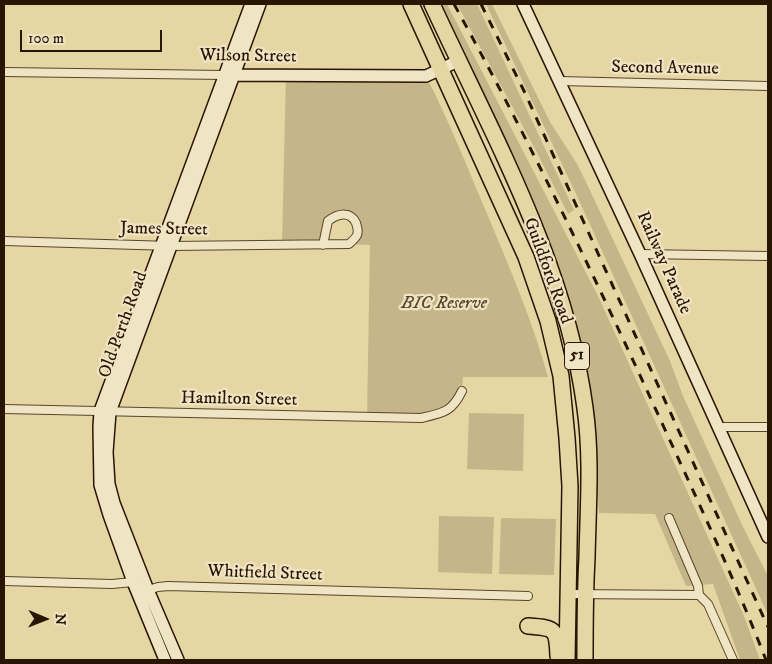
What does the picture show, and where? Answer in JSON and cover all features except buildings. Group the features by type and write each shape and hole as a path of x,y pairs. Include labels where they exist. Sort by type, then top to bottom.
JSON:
{"highway":[{"name":"Guildford Road","path":"411,4 526,257 548,321 560,376 570,486 567,660"},
{"name":"Guildford Road","path":"432,4 530,213 563,305 577,356 585,409 589,468 585,660"},
{"path":"528,626 548,627 553,630 556,636 559,660"}],"street":[{"name":"Old Perth Road","path":"166,660 133,582 100,485 99,427 228,75 250,4"},
{"name":"Old Perth Road","path":"228,75 260,4"},
{"name":"Railway Parade","path":"523,4 640,254 768,537"},
{"name":"Wilson Street","path":"4,72 426,76 458,61"},
{"name":"Second Avenue","path":"560,81 768,86"},
{"name":"James Street","path":"4,242 166,245 323,245 349,244 357,236 358,227 354,219 348,215 336,214 328,221 323,245"},
{"path":"640,254 768,256"},
{"name":"Hamilton Street","path":"4,409 421,418 442,414 452,407 462,391"},
{"name":"Old Perth Road","path":"105,412 106,452 114,503 178,660"},
{"path":"717,427 768,427"},
{"path":"670,518 698,586 699,595 708,604 733,660"},
{"path":"4,581 112,584 133,582 148,590"},
{"name":"Whitfield Street","path":"148,590 168,586 528,596"},
{"path":"568,594 699,595"}],"green space":[{"path":"436,4 447,4 598,296 744,616 760,660 740,660 713,584 686,586 655,514 599,513 594,447 581,354"},
{"path":"457,4 477,4 574,210 568,214 534,147"},
{"path":"486,4 492,4 550,122 577,164 670,361 683,396 743,527 768,576 768,615 577,196"},
{"name":"BIC Reserve","path":"286,75 426,76 457,142 511,271 535,334 548,377 463,377 462,391 442,414 367,417 370,245 349,244 358,227 348,215 328,221 323,245 282,245"},
{"path":"469,413 524,414 523,471 467,469"},
{"path":"439,516 494,517 492,574 438,572"},
{"path":"501,518 556,519 554,575 499,574"}],"railway":[{"path":"454,4 559,205 608,307 713,534 766,660"},
{"path":"481,4 525,93 768,627"}]}
